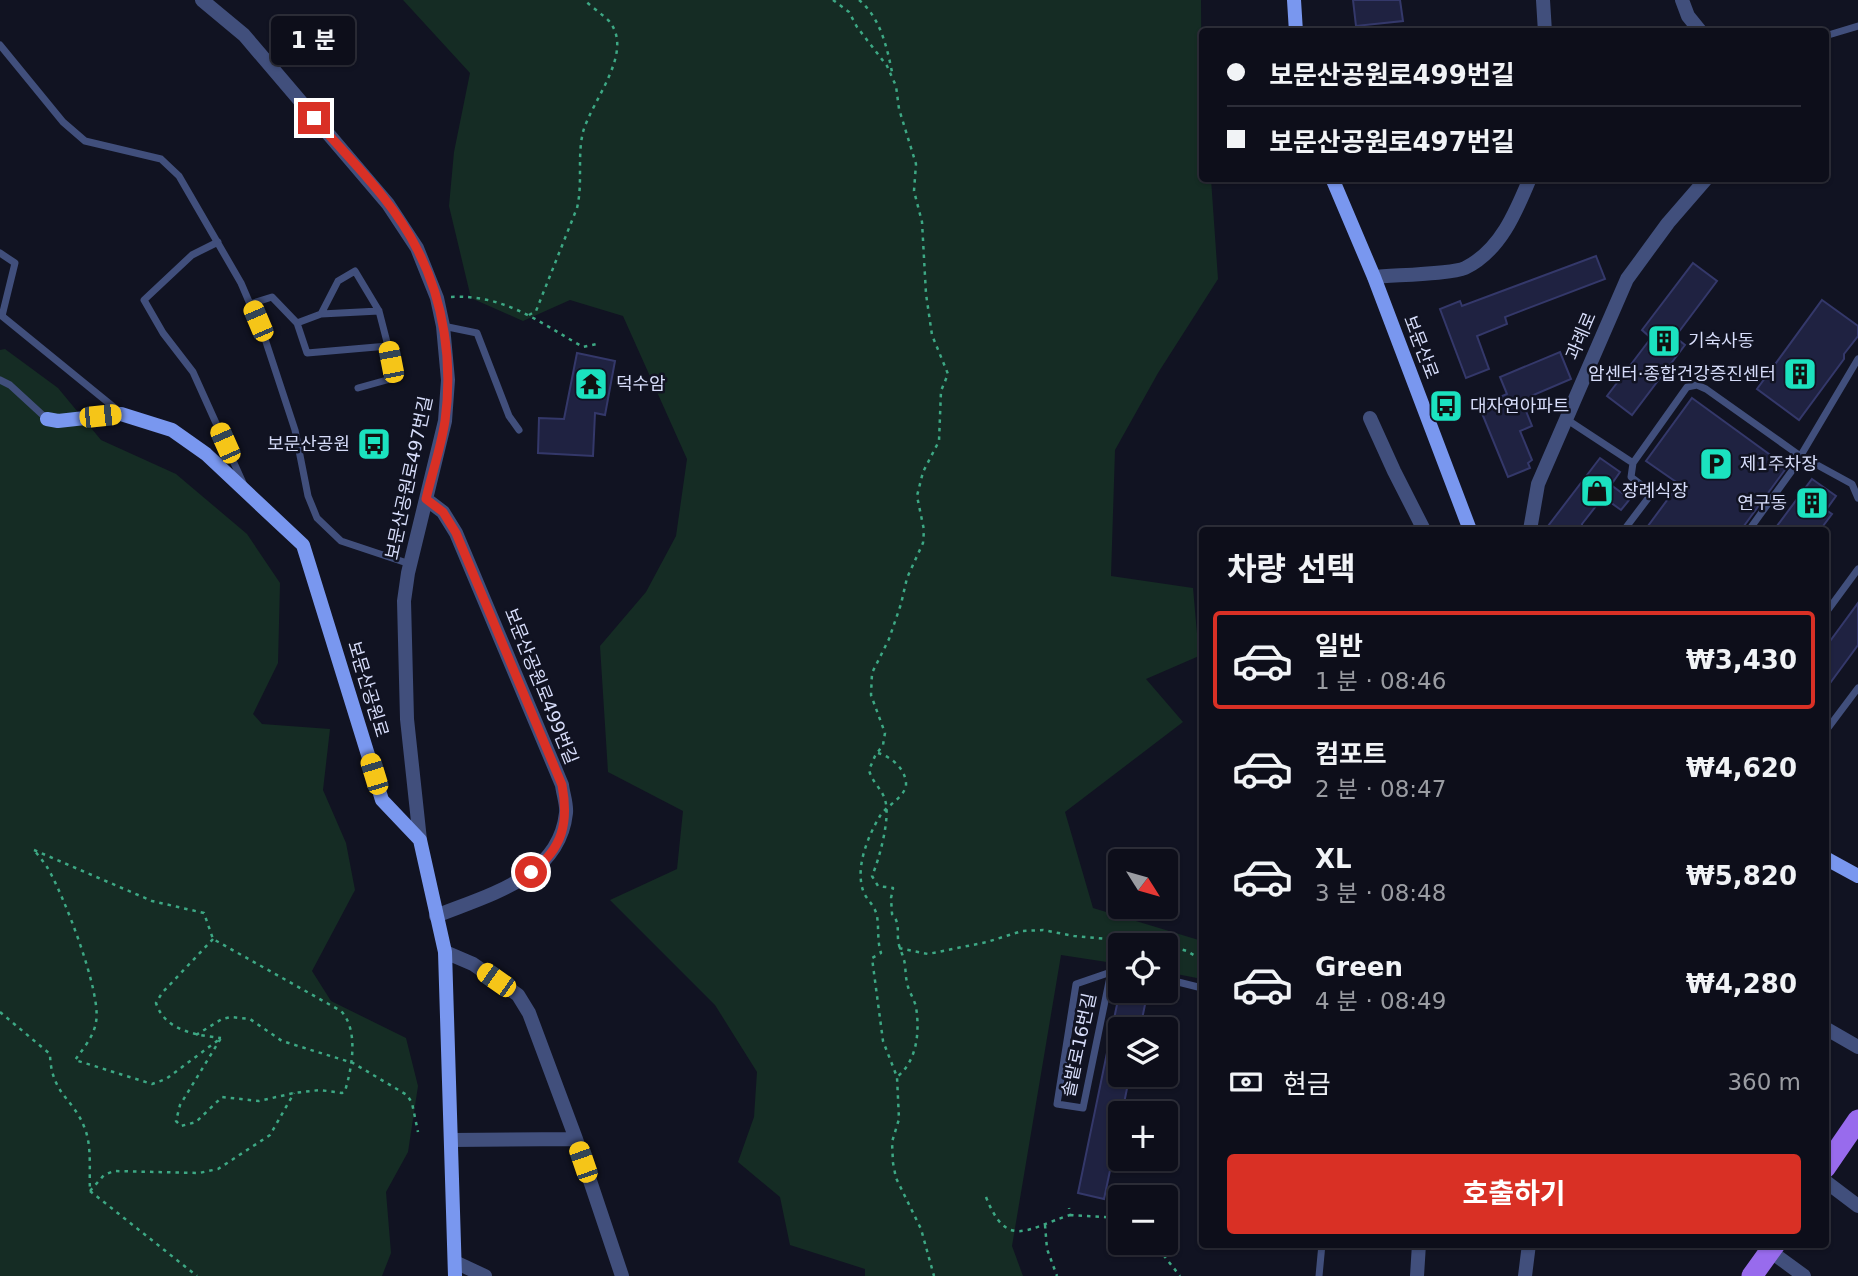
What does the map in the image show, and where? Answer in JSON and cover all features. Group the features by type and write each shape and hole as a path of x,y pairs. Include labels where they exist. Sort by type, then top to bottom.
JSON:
{"main road":[{"path":"1294,0 1296,28"},
{"name":"보문산로","path":"1334,182 1374,277 1469,527"},
{"name":"보문산공원로","path":"47,419 58,421 121,414 172,430 206,454 303,545 383,800 420,840"},
{"path":"420,840 445,952 455,1269"},
{"path":"1829,860 1858,876"},
{"path":"1829,1165 1858,1120"},
{"path":"1752,1276 1772,1248"}],"street":[{"name":"보문산공원로497번길","path":"202,0 244,36 388,204 417,248 437,298 443,326 448,380 444,421 410,564 404,601 407,719 420,840"},
{"path":"1543,0 1545,28"},
{"path":"1682,0 1696,28"},
{"path":"1374,277 1464,269 1494,247 1516,212 1528,182"},
{"name":"과례로","path":"1531,527 1538,484 1627,279 1668,223 1704,182"},
{"path":"1370,418 1422,527"},
{"name":"보문산공원로499번길","path":"426,499 443,512 462,545 562,785 566,811 558,843 546,862 517,883 436,916"},
{"path":"445,952 473,964 518,995 529,1013 576,1139 622,1276"},
{"path":"1829,1030 1858,1047"},
{"path":"451,1140 576,1139"},
{"path":"1829,1173 1858,1206"},
{"path":"1417,1276 1419,1248"},
{"path":"1525,1276 1528,1248"},
{"path":"1774,1248 1804,1276"},
{"path":"455,1269 485,1276"}],"lane":[{"path":"1829,35 1858,26"},
{"path":"0,45 63,122 85,141 161,159 179,176 241,283 265,339 295,430 308,496 317,518 341,541 410,564"},
{"path":"218,243 192,255 144,300 163,333 193,372 247,491"},
{"path":"0,253 15,263 2,316 121,414"},
{"path":"321,314 338,281 355,271 379,311 394,378 358,388"},
{"path":"250,303 272,298 297,323 307,353 388,346"},
{"path":"297,323 321,314 379,311"},
{"path":"443,326 477,333 509,416 519,430"},
{"path":"1751,527 1791,472 1858,359"},
{"name":"보문산공원로","path":"0,380 10,385 47,419"},
{"path":"1626,527 1652,493 1631,477 1633,463 1687,387 1698,385 1800,455 1852,484 1858,498"},
{"path":"1566,419 1633,463"},
{"path":"1829,609 1858,569"},
{"path":"1829,727 1858,688"},
{"name":"솔밭로16번길","path":"1116,972 1083,1108 1057,1104 1076,984 1116,972"},
{"path":"1178,982 1199,987"},
{"path":"1319,1276 1322,1248"}],"path":[{"path":"529,315 536,311 577,208 583,132 616,58 619,42 610,22 584,0"},
{"path":"833,0 849,12 893,78"},
{"path":"859,0 870,11 879,27 916,164 914,191 922,222 926,294 932,335 948,374 941,391 939,441 923,472 917,496 924,530 923,543 906,578 901,604 889,639 872,673 871,695 885,733 883,745 870,770 887,807 882,847 872,876 878,886 893,888 892,914 896,917 899,948 904,958 917,1023 912,1060 906,1070 897,1077"},
{"path":"437,298 460,296 500,302 529,315 583,347 597,344"},
{"path":"878,753 888,756 895,763 906,781 906,788 880,816 860,869 864,893 873,904 877,918 877,940 881,953 872,958 873,973 883,1041 897,1077 899,1119 892,1142 893,1163 896,1178 921,1229 933,1276"},
{"path":"34,849 152,901 204,913 213,939 341,1011 349,1023 352,1063 345,1091 294,1093 259,1101 222,1097 196,1122 186,1126 178,1124 176,1116 180,1105 221,1038 166,1079 152,1084 75,1060 96,1025 93,989 85,959 56,886 34,849"},
{"path":"899,948 928,954 987,942 1022,931 1044,930 1074,936 1164,944 1187,951 1199,958"},
{"path":"213,939 162,993 156,1003 159,1011 172,1025 196,1035 221,1038"},
{"path":"0,1012 50,1054 55,1084 86,1132 90,1191 197,1276"},
{"path":"196,1035 222,1019 241,1017 256,1022 282,1041 352,1063 407,1095 412,1103 418,1132"},
{"path":"90,1191 98,1179 114,1171 199,1173 218,1169 270,1135 294,1093"},
{"path":"986,1197 1003,1228 1018,1231 1070,1215 1108,1217"},
{"path":"1069,1208 1070,1215"},
{"path":"1045,1224 1048,1249 1057,1276"},
{"path":"1163,1255 1180,1276"}],"green space":[{"path":"403,0 1201,0 1199,182 1211,182 1218,279 1158,373 1115,450 1111,576 1193,588 1199,656 1146,679 1183,722 1065,812 1093,908 1108,913 1108,919 1129,919 1176,933 1108,933 1108,962 1061,955 1012,1246 1023,1276 865,1276 865,1269 790,1245 780,1197 738,1162 754,1117 757,1072 715,1005 610,900 677,869 683,811 608,772 600,646 646,592 676,536 687,459 623,316 570,300 523,321 471,298 449,206 454,152 470,73"},
{"path":"5,349 58,388 101,440 176,474 247,534 280,583 278,663 253,714 262,724 330,729 323,790 346,843 355,890 312,971 331,1001 406,1038 418,1086 408,1152 386,1192 391,1253 382,1276 0,1276 0,350"},
{"path":"1178,934 1199,940 1199,978 1178,974"}],"building":[{"path":"1353,0 1400,0 1403,21 1356,26"},
{"path":"1596,256 1605,279 1505,317 1507,324 1477,336 1489,369 1466,378 1440,309 1460,301 1462,306"},
{"name":"기숙사동","path":"1693,263 1717,281 1675,337 1685,345 1632,415 1607,396 1651,338 1642,330"},
{"name":"암센터·종합건강증진센터","path":"1822,300 1858,326 1858,336 1799,420 1757,389"},
{"path":"1560,352 1571,379 1531,396 1536,407 1526,411 1532,426 1520,431 1532,460 1528,463 1530,468 1508,477 1479,406 1507,394 1500,377"},
{"path":"577,353 615,361 605,415 595,413 593,456 538,453 539,418 564,419"},
{"name":"제1주차장","path":"1692,398 1787,467 1743,527 1647,527 1679,484 1646,461"},
{"name":"장례식장","path":"1600,458 1620,472 1611,485 1630,499 1621,510 1603,497 1582,527 1547,527"},
{"name":"연구동","path":"1812,479 1836,496 1826,510 1832,514 1822,527 1776,527"},
{"path":"1858,603 1858,645 1829,685 1829,643"},
{"path":"1117,1003 1145,1003 1142,1017 1114,1017"},
{"path":"1108,1048 1108,1087 1127,1087 1124,1101 1108,1101 1110,1171 1104,1199 1078,1193"}],"place":[{"name":"기숙사동","path":"1664,341"},
{"name":"암센터·종합건강증진센터","path":"1800,374"},
{"name":"덕수암","path":"591,384"},
{"name":"대자연아파트","path":"1446,406"},
{"name":"보문산공원","path":"374,444"},
{"name":"제1주차장","path":"1716,464"},
{"name":"장례식장","path":"1597,491"},
{"name":"연구동","path":"1812,503"}],"route":[{"path":"314,118 388,204 417,248 437,298 443,326 448,380 444,421 426,499 443,512 456,533 562,785 566,811 558,843 546,862 531,872"}]}
